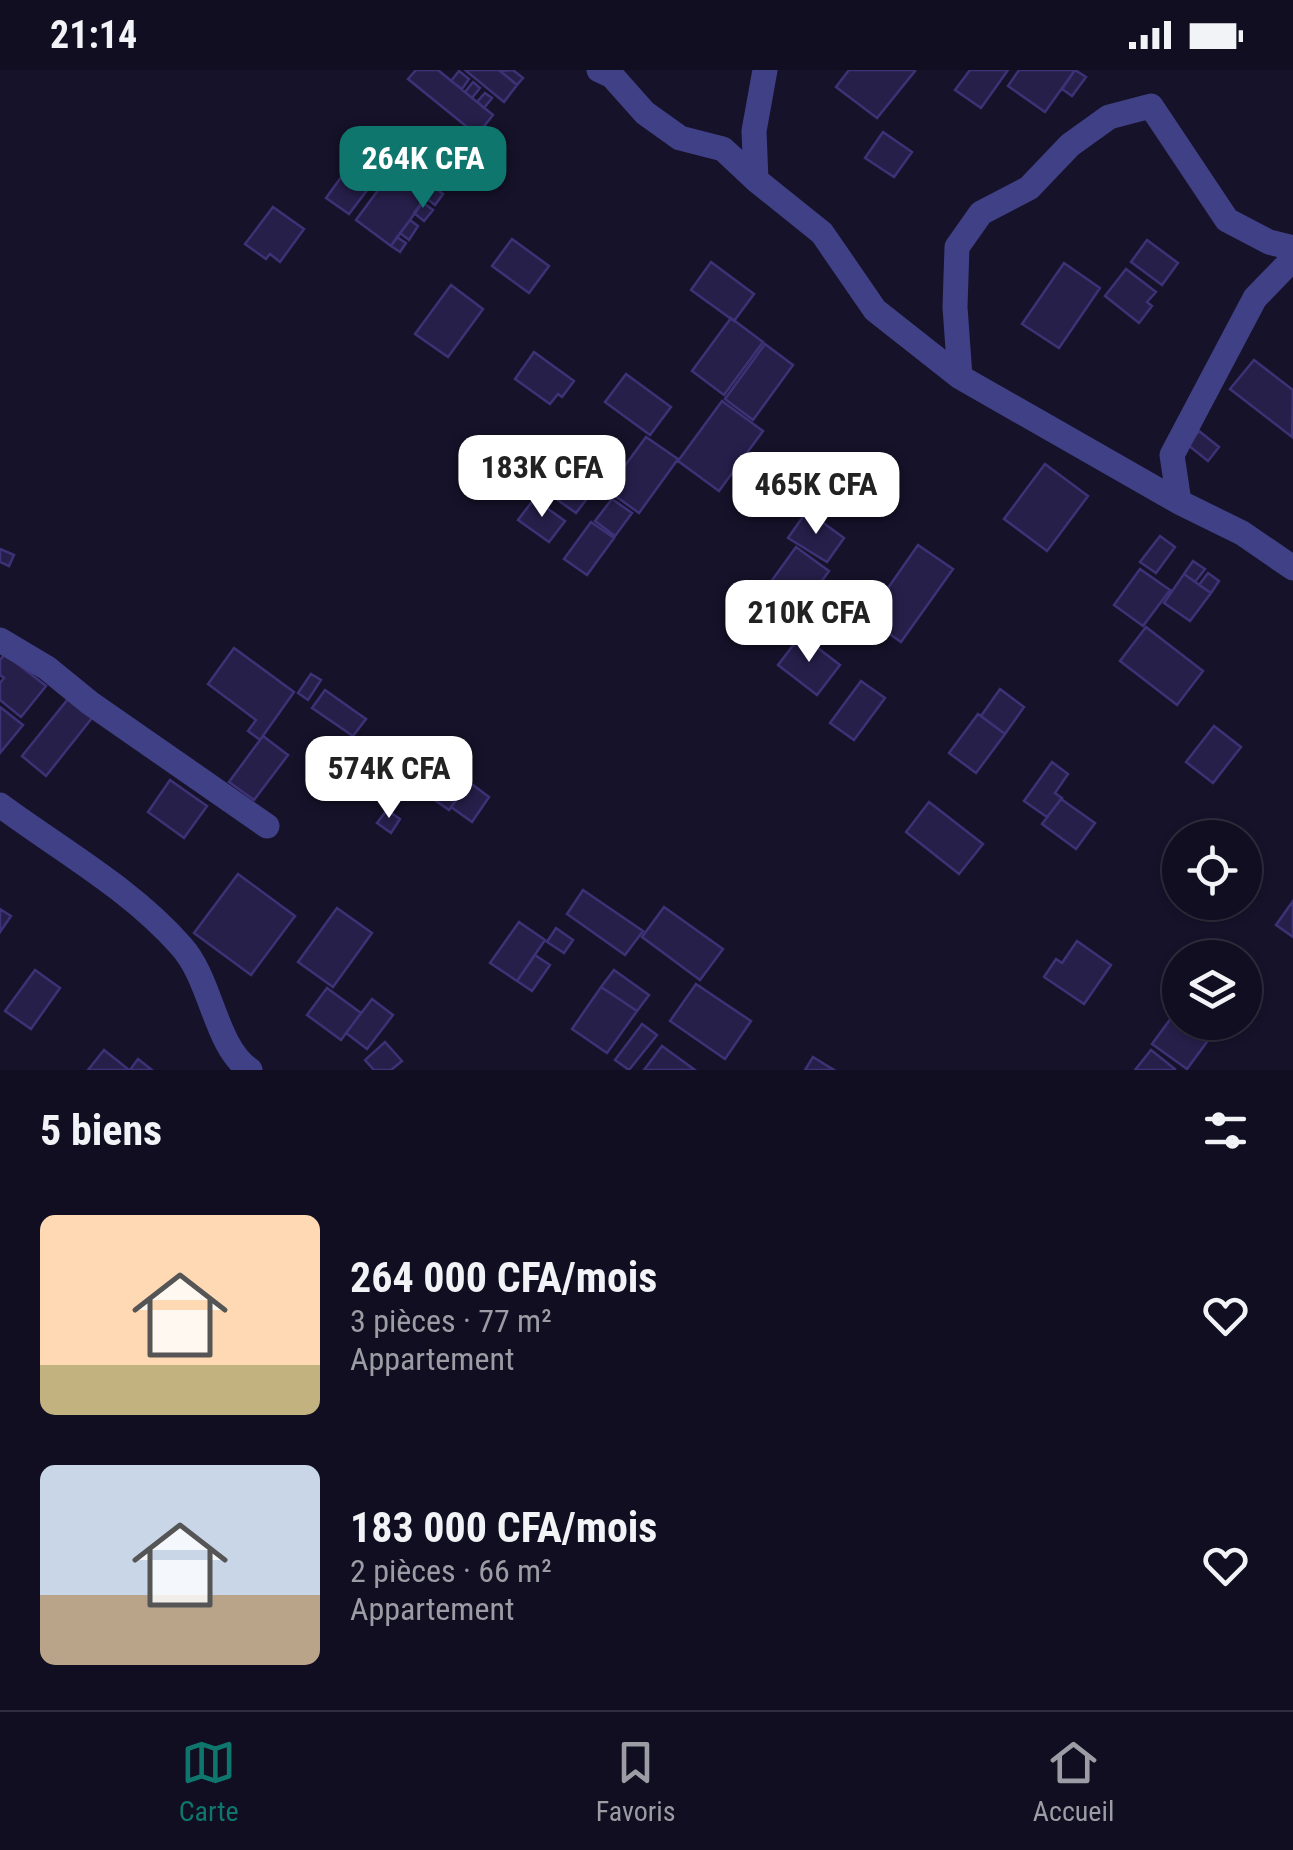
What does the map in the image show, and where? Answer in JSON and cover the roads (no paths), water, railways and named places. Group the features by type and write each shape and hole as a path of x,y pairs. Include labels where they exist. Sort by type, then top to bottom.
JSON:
{"street":[{"path":"600,70 612,76 645,113 680,138 723,149 822,233 875,310 960,377 1242,534 1293,568"},
{"path":"756,180 753,142 765,70"},
{"path":"960,377 955,307 957,247 980,213 1029,188 1070,145 1109,117 1151,106 1226,220 1269,242 1293,248"},
{"path":"1179,502 1172,456 1255,298 1293,262"},
{"path":"0,640 47,668 90,703 267,826"},
{"path":"0,806 114,885 182,947 206,985 235,1060 250,1070"}]}
